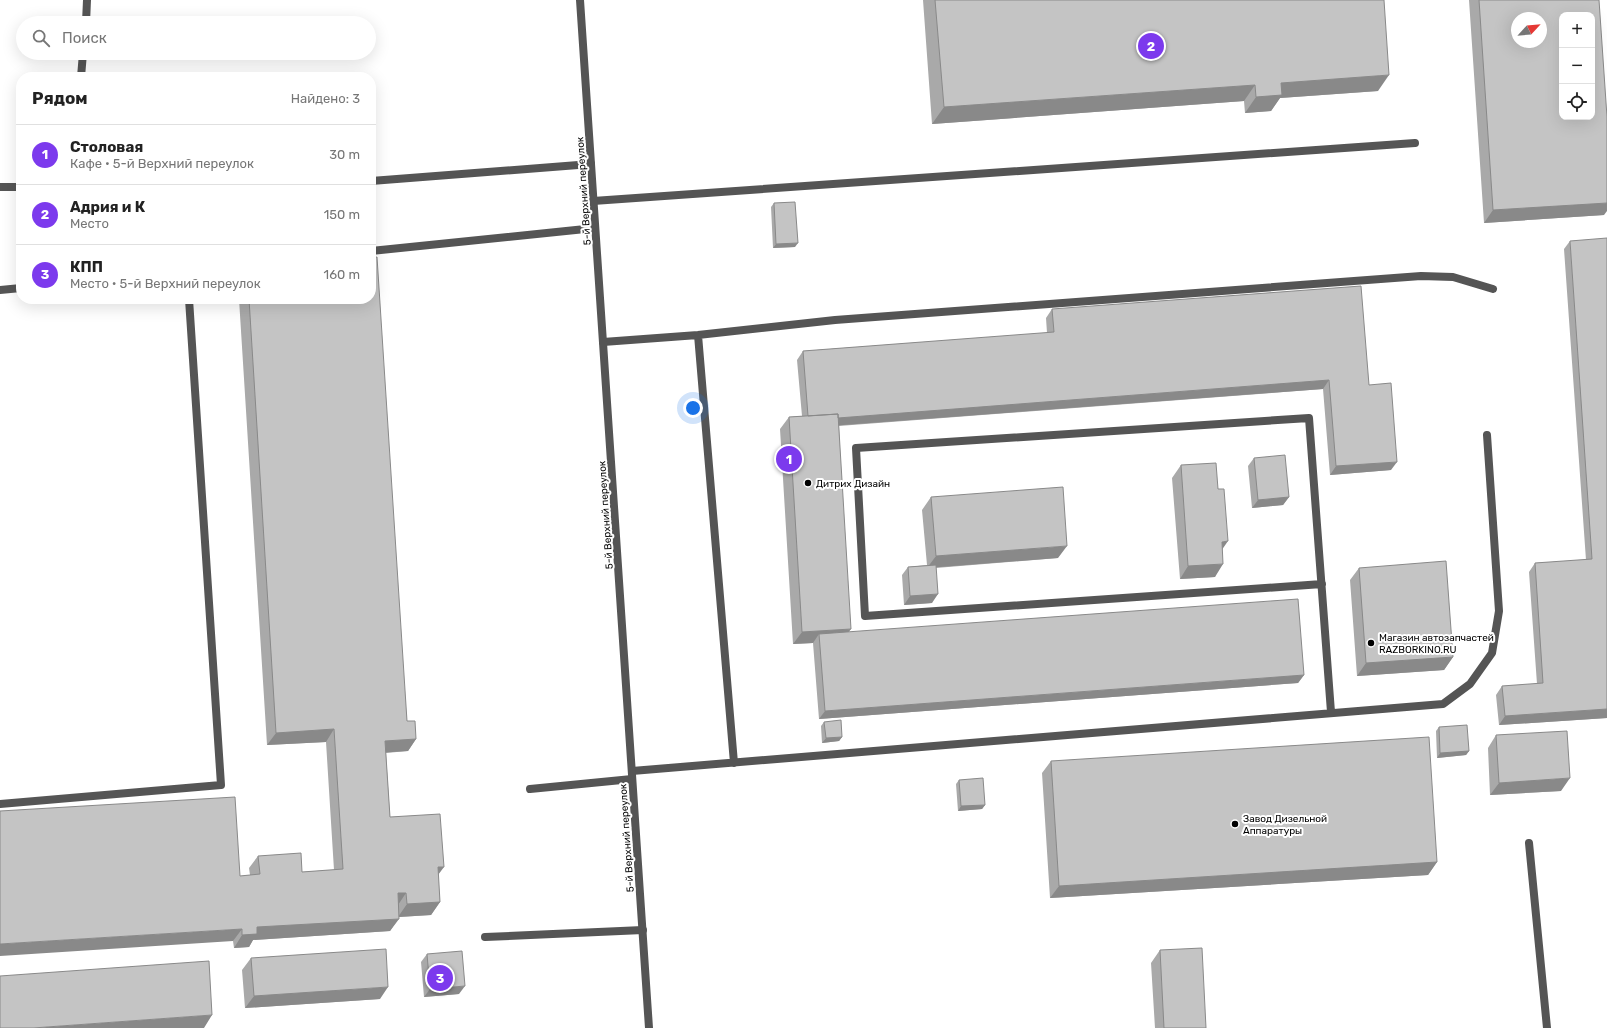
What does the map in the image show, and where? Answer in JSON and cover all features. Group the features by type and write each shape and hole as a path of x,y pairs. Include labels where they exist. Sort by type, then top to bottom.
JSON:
{"street":[{"path":"86,16 87,0"},
{"name":"5-й Верхний переулок","path":"580,0 649,1028"},
{"path":"81,72 82,60"},
{"path":"593,201 1415,143"},
{"path":"376,181 591,164"},
{"path":"0,186 16,187"},
{"path":"376,251 595,228"},
{"path":"603,342 698,336 835,320 1421,276 1453,277 1493,289"},
{"path":"0,290 16,288"},
{"path":"0,804 221,785 189,304"},
{"path":"698,336 734,763"},
{"path":"1322,584 865,616 856,448 1308,418 1322,584 1332,712"},
{"path":"530,788 734,763 1442,704 1470,684 1492,653 1500,611 1487,435"},
{"path":"1529,843 1547,1028"},
{"path":"485,937 643,930"}],"building":[{"path":"935,0 1384,0 1389,75 1281,83 1282,95 1256,97 1255,85 944,107"},
{"path":"1479,0 1599,0 1607,117 1607,203 1493,210"},
{"path":"795,202 798,243 776,244 774,203"},
{"path":"1607,238 1607,709 1505,716 1502,686 1543,683 1535,563 1592,559 1570,241"},
{"path":"376,257 407,721 415,721 416,739 385,741 390,817 440,814 444,867 438,867 440,902 407,904 406,893 398,893 399,919 257,927 257,934 242,935 242,929 0,944 0,811 235,797 240,876 260,874 258,856 301,853 302,872 343,869 334,729 276,733 249,304 376,304"},
{"path":"1361,286 1369,385 1391,383 1397,462 1336,466 1329,380 838,418 838,414 808,416 803,351 1054,332 1052,309"},
{"name":"Дитрих Дизайн","path":"838,414 851,629 802,632 789,417"},
{"path":"1285,455 1289,497 1258,500 1254,458"},
{"path":"1216,463 1218,489 1224,489 1228,541 1222,542 1223,564 1188,566 1181,465"},
{"path":"1063,487 1067,546 936,556 931,497"},
{"path":"1446,561 1453,657 1366,663 1359,568"},
{"path":"936,565 938,594 910,596 908,567"},
{"path":"1298,599 1304,675 825,711 819,634"},
{"path":"841,720 842,737 826,738 824,722"},
{"path":"1467,725 1469,751 1440,753 1439,727"},
{"path":"1567,731 1570,778 1499,783 1496,735"},
{"name":"Завод Дизельной Аппаратуры","path":"1429,737 1437,862 1059,886 1051,761"},
{"path":"983,778 985,805 961,806 959,780"},
{"path":"1202,948 1206,1028 1164,1028 1160,950"},
{"path":"386,949 388,987 254,996 251,958"},
{"path":"462,951 465,986 430,989 427,954"},
{"path":"209,961 212,1015 33,1028 0,1028 0,976"}],"place":[{"name":"Адрия и К","path":"1151,46"},
{"name":"Столовая","path":"789,459"},
{"name":"Дитрих Дизайн","path":"808,483"},
{"name":"Магазин автозапчастей RAZBORKINO.RU","path":"1371,643"},
{"name":"Завод Дизельной Аппаратуры","path":"1235,824"},
{"name":"КПП","path":"440,978"}]}
